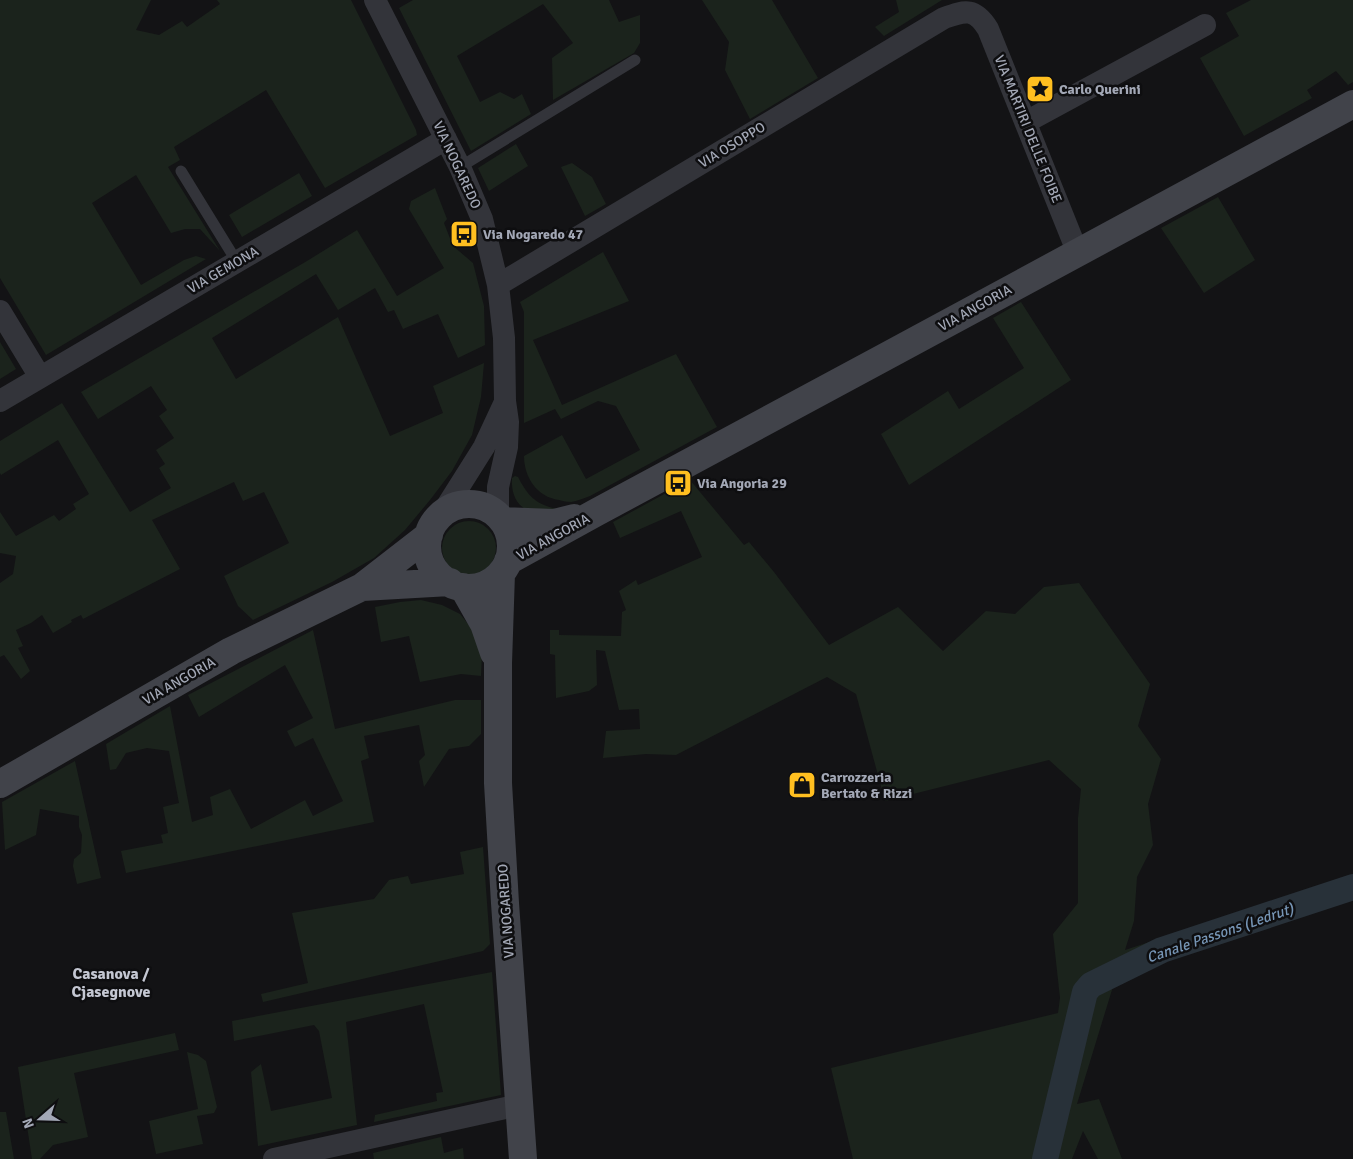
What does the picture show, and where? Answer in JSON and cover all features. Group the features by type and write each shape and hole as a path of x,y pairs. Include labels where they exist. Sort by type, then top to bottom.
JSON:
{"street":[{"name":"VIA NOGAREDO","path":"375,0 460,167 482,219 498,285 504,338 505,401 508,422 507,446 498,487 501,519"},
{"name":"VIA MARTIRI DELLE FOIBE","path":"964,8 983,21 988,29 1078,252"},
{"name":"VIA OSOPPO","path":"498,285 944,18 964,8"},
{"path":"1026,122 1205,25"},
{"name":"VIA ANGORIA","path":"505,567 597,512 1353,104"},
{"name":"VIA GEMONA","path":"0,401 446,139"},
{"path":"0,311 40,377"},
{"name":"VIA NOGAREDO","path":"443,512 484,447 505,401"},
{"path":"482,505 494,511 501,519 510,534 512,548 505,567 490,582 477,587 456,585 438,574 430,562 429,535 434,522 443,512 455,506 482,505"},
{"name":"VIA ANGORIA","path":"501,519 554,523 597,512"},
{"name":"VIA ANGORIA","path":"0,784 231,651 362,587 429,535"},
{"name":"VIA NOGAREDO","path":"505,567 498,663 498,783 523,1159"},
{"name":"VIA NOGAREDO","path":"456,585 484,624 498,663"},
{"name":"VIA ANGORIA","path":"362,587 456,585"},
{"path":"274,1159 519,1106"}],"lane":[{"path":"460,167 635,60"},
{"path":"181,171 236,262"}],"shaded area":[{"path":"0,0 151,0 136,30 159,35 182,21 187,27 220,4 217,0 351,0 417,135 325,188 266,90 174,147 180,160 168,167 220,251 200,229 185,229 171,233 136,175 92,203 141,285 184,260 196,256 206,259 46,355 0,278"},
{"path":"413,0 609,0 619,22 640,15 640,43 634,53 553,100 552,58 573,43 543,4 457,56 480,102 500,92 514,99 522,94 531,114 471,151 399,8"},
{"path":"702,0 772,0 818,78 750,119 725,70 729,42"},
{"path":"896,0 942,0 884,36 875,27 899,12"},
{"path":"1251,0 1353,0 1353,82 1348,85 1336,71 1307,90 1312,98 1244,136 1200,58 1239,36 1226,13"},
{"path":"516,144 528,166 489,191 478,168"},
{"path":"572,163 592,177 606,204 585,216 561,167"},
{"path":"299,173 312,196 242,237 229,215"},
{"path":"435,188 447,219 444,223 453,246 473,263 484,306 485,345 458,358 438,314 403,329 394,310 388,312 375,288 338,310 316,274 212,338 236,379 338,317 390,436 443,413 433,386 484,363 481,397 472,435 452,471 405,530 374,558 332,582 253,620 238,606 224,576 289,543 264,492 243,501 234,482 152,520 180,569 83,619 81,615 71,620 72,622 53,633 42,615 16,630 23,646 18,648 30,671 21,679 4,655 0,657 0,583 13,574 16,556 0,553 0,512 16,536 54,515 59,521 76,509 73,504 89,494 58,440 1,475 0,441 62,403 130,512 171,488 159,468 165,464 156,450 174,438 159,416 167,410 151,386 98,419 81,392 357,230 397,296 444,268 409,209 411,201"},
{"path":"1218,197 1255,260 1204,293 1161,228"},
{"path":"603,252 629,301 533,340 562,405 676,354 717,427 590,496 573,502 566,502 544,495 533,485 526,471 524,456 562,435 586,479 640,450 616,406 598,401 561,419 555,409 524,423 524,312 520,302"},
{"path":"1021,302 1071,380 909,485 881,434 948,391 959,409 1024,368 993,318"},
{"path":"0,342 16,369 0,379"},
{"path":"518,477 529,494 538,502 557,509 533,512 522,507 512,489 512,478"},
{"path":"690,480 744,545 749,542 829,645 898,607 943,651 986,611 1015,614 1044,587 1079,583 1150,684 1138,726 1161,759 1148,804 1153,845 1137,877 1134,921 1125,950 1353,875 1353,892 1157,958 1115,980 1077,1104 1099,1099 1122,1159 1098,1159 1083,1131 1072,1159 853,1159 831,1068 1058,1013 1060,998 1053,934 1078,903 1078,818 1081,789 1049,760 885,801 856,694 827,677 676,755 646,754 603,758 606,731 640,729 639,709 619,710 605,651 596,650 597,685 589,691 556,698 555,655 550,654 550,630 559,630 559,635 621,636 622,612 626,610 619,591 636,580 638,585 702,557 681,511 620,538 613,522"},
{"path":"469,521 479,523 488,529 494,538 496,548 494,558 488,567 479,573 469,575 459,573 450,567 444,558 442,548 444,538 450,529 459,523"},
{"path":"421,600 442,605 460,614 474,631 482,653 481,676 461,674 420,682 409,636 381,642 375,607"},
{"path":"313,630 335,729 455,700 481,700 481,734 469,746 449,749 424,787 419,761 425,755 419,725 364,736 369,758 361,761 374,822 126,873 121,851 163,843 161,835 168,833 163,807 179,803 169,751 147,748 126,753 116,769 110,770 106,744 170,706 192,822 213,815 210,797 230,789 251,829 305,800 313,816 343,801 313,738 295,747 287,731 313,718 285,665 199,717 188,695"},
{"path":"75,761 101,878 77,884 73,866 74,859 81,853 82,835 79,827 79,816 40,809 36,835 5,850 2,802"},
{"path":"483,847 490,944 483,951 263,1002 261,994 308,983 292,913 374,899 389,880 408,876 411,884 464,874 460,852"},
{"path":"492,972 501,1095 374,1122 375,1115 437,1101 436,1093 443,1092 424,1004 346,1022 357,1125 258,1146 251,1072 261,1064 271,1111 332,1098 319,1031 314,1025 234,1041 232,1021"},
{"path":"175,1033 179,1050 74,1073 88,1137 53,1145 40,1159 32,1159 18,1067"},
{"path":"187,1052 198,1055 206,1061 217,1107 214,1113 197,1116 203,1144 156,1154 149,1121 198,1109"},
{"path":"0,1112 6,1112 14,1159 0,1159"},
{"path":"441,1137 444,1153 463,1148 464,1159 374,1159 373,1153"}],"waterway":[{"name":"Canale Passons (Ledrut)","path":"1045,1159 1085,992 1091,985 1162,950 1353,887"}],"place":[{"name":"Carlo Querini","path":"1040,89"},
{"name":"Via Nogaredo 47","path":"464,234"},
{"name":"Via Angoria 29","path":"678,483"},
{"name":"Carrozzeria Bertato & Rizzi","path":"802,785"}],"district":[{"name":"Casanova / Cjasegnove","path":"111,983"}]}
